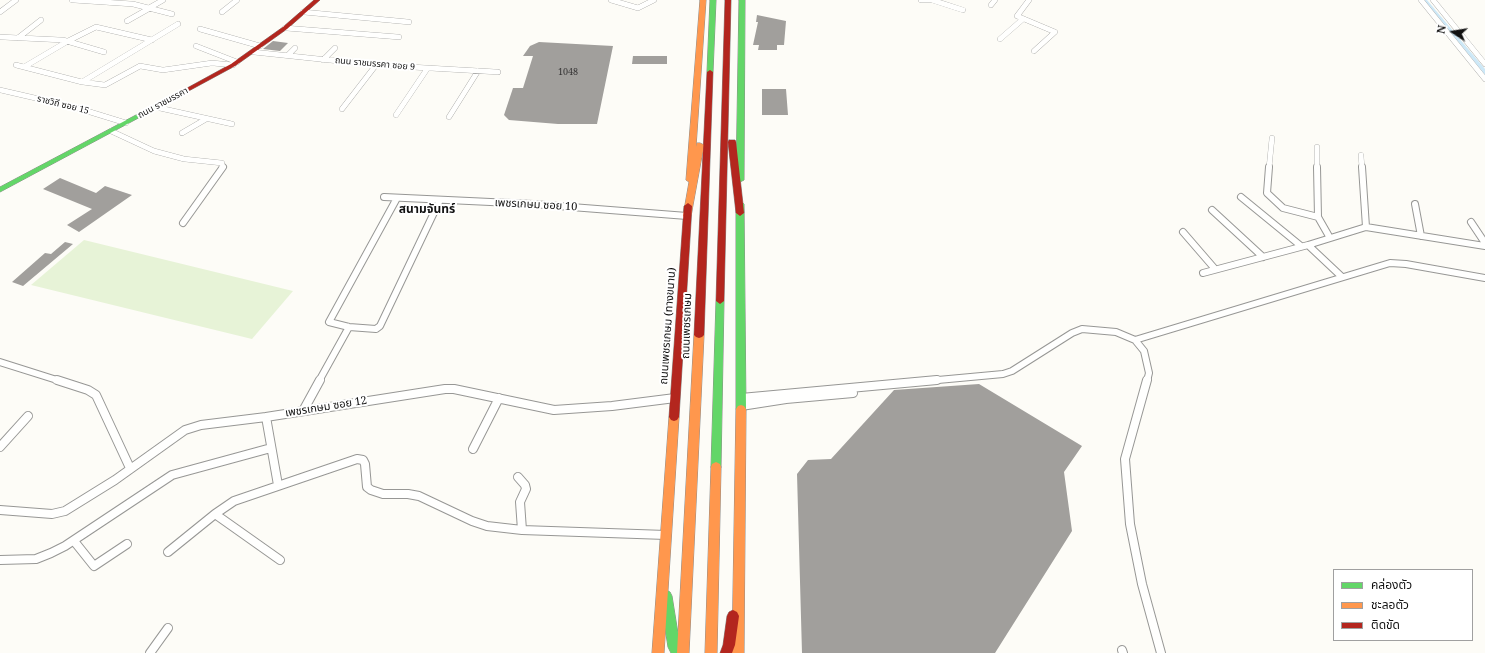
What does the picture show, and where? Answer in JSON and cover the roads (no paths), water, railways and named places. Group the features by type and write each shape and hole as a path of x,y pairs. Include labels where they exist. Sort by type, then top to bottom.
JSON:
{"main road":[{"name":"ถนน ราชมรรคา","path":"0,190 235,64 285,28 317,0"},
{"name":"ถนนเพชรเกษม (ทางขนาน)","path":"658,653 703,0"},
{"name":"ถนนเพชรเกษม","path":"683,653 713,0"},
{"path":"711,653 728,0"},
{"path":"738,653 742,481 740,115 742,0"},
{"path":"687,216 708,96"},
{"path":"726,96 740,213"},
{"path":"726,653 729,645 740,564"},
{"path":"663,577 674,647 677,653"}],"street":[{"path":"0,12 16,0"},
{"path":"72,0 133,4 172,14"},
{"path":"127,21 163,0"},
{"path":"222,12 237,0"},
{"path":"611,0 638,8 654,0"},
{"path":"921,0 932,0 964,10"},
{"path":"990,5 995,0"},
{"path":"1030,0 1017,14 1017,16 1054,31 1054,34 1034,51"},
{"path":"1421,0 1485,78"},
{"path":"1433,0 1485,64"},
{"path":"303,12 409,22"},
{"path":"1000,39 1023,19"},
{"path":"18,38 41,20"},
{"path":"82,82 178,24"},
{"path":"24,68 68,41 98,26 152,40"},
{"path":"285,28 399,37"},
{"name":"ถนน ราชมรรคา ซอย 9","path":"200,29 257,49 288,55 376,65 498,72"},
{"path":"0,37 68,41 104,52"},
{"path":"196,46 235,64"},
{"path":"288,55 295,48"},
{"path":"323,60 335,48"},
{"path":"16,65 97,86 105,85 140,66 163,70 215,63 235,64"},
{"path":"342,109 376,65"},
{"path":"396,115 427,68"},
{"path":"449,117 478,71"},
{"name":"ราชวิถี ซอย 15","path":"0,90 74,107 126,123"},
{"path":"154,107 232,124"},
{"path":"182,133 206,119"},
{"path":"111,131 154,151 184,159 222,163 223,166 183,223"},
{"path":"1272,138 1267,193 1283,208 1318,217"},
{"path":"1317,147 1318,217 1330,238"},
{"path":"1361,155 1366,227"},
{"path":"1241,196 1342,277"},
{"name":"เพชรเกษม ซอย 10","path":"384,197 533,204 687,216"},
{"path":"397,198 330,322 348,327 376,329 380,326 440,200"},
{"path":"1415,204 1421,236"},
{"path":"1212,210 1263,257"},
{"path":"1471,222 1485,245"},
{"path":"1202,273 1304,246 1366,227 1485,245"},
{"path":"1183,232 1215,270"},
{"path":"1135,340 1390,263 1485,278"},
{"path":"303,411 348,327"},
{"path":"741,402 794,399 980,382 1012,371 1072,333 1082,329 1116,332 1135,340 1144,351 1149,373 1125,459 1130,524 1142,584 1161,653"},
{"path":"1,364 88,390 96,395 130,468"},
{"name":"เพชรเกษม ซอย 12","path":"0,510 52,514 61,512 115,480 185,430 192,427 445,389 454,389 554,410 675,398"},
{"path":"473,449 499,398"},
{"path":"0,446 28,416"},
{"path":"266,417 278,485"},
{"path":"0,560 36,559 58,550 74,541 172,475 271,448"},
{"path":"168,552 214,514 234,501 357,459 363,460 365,464 367,487 371,490 383,494 408,494 419,496 472,521 502,528 522,530 666,535"},
{"path":"518,477 525,485 526,489 520,502 522,530"},
{"path":"214,514 280,560"},
{"path":"74,541 94,566 127,544"},
{"path":"150,653 168,628"}],"waterway":[{"path":"1424,0 1485,73"}],"district":[{"name":"สนามจันทร์","path":"427,210"}]}
